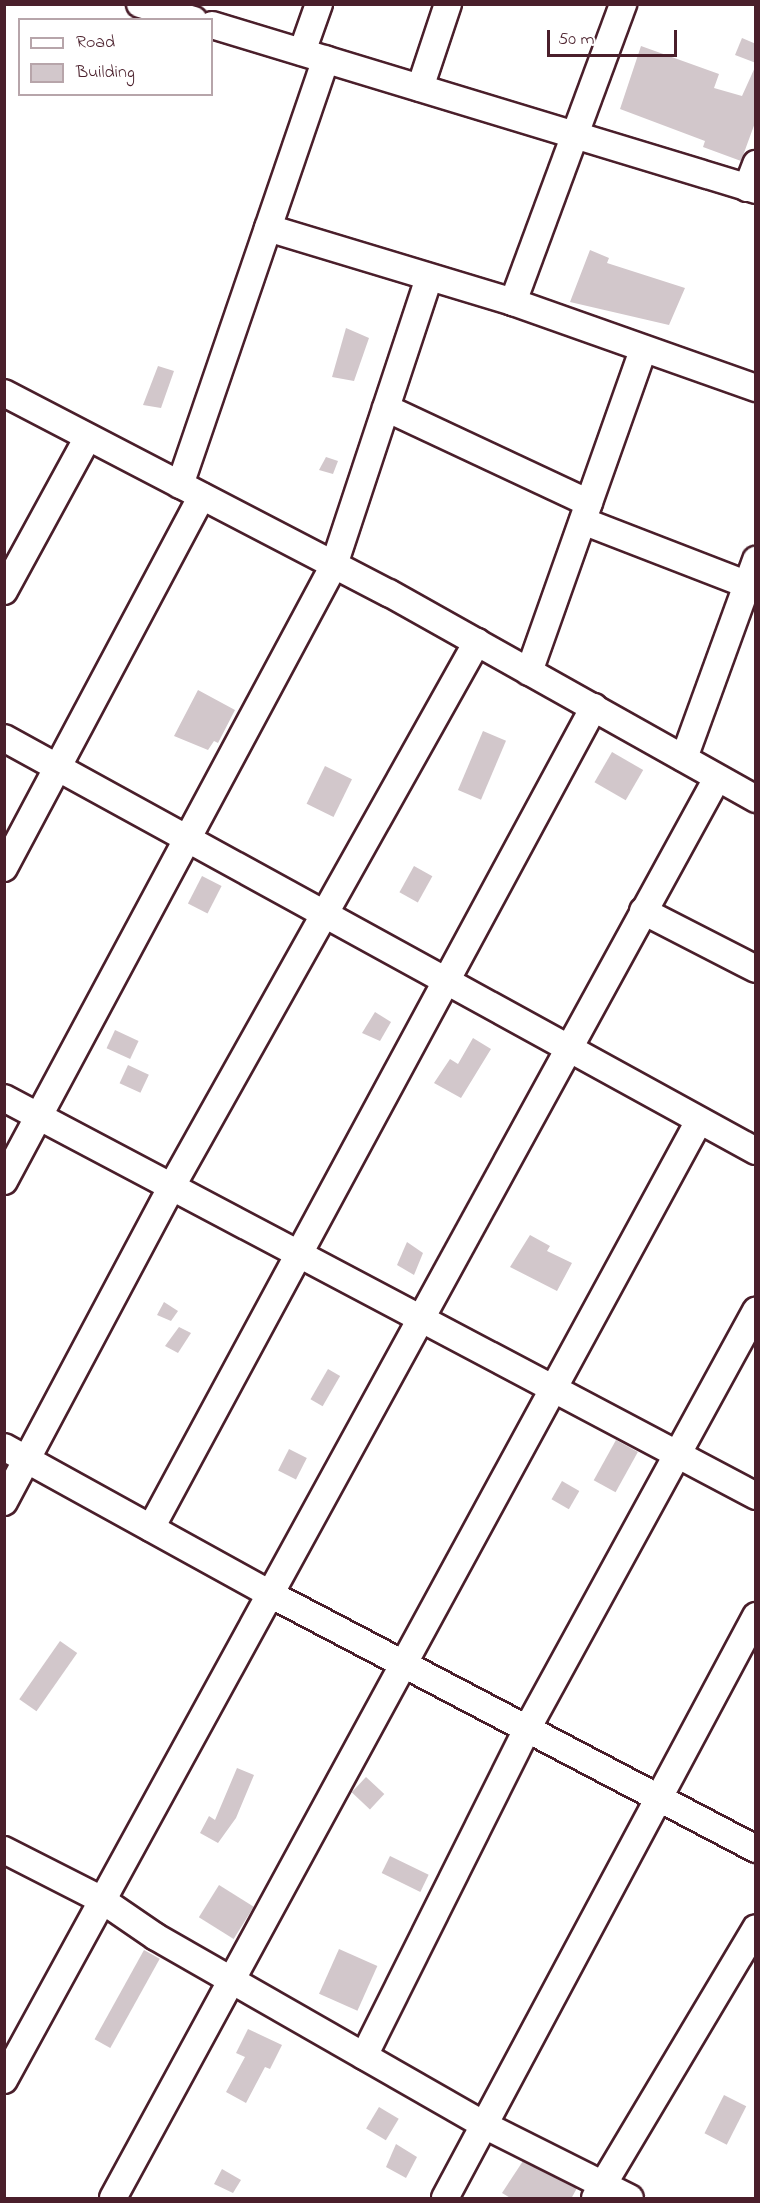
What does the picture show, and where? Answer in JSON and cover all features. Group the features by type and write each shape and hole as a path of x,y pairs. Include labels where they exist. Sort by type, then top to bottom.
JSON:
{"street":[{"path":"140,4 182,13"},
{"path":"4,868 58,768 191,490 268,228 314,56 319,4"},
{"path":"420,88 448,4"},
{"path":"513,302 623,4"},
{"path":"213,25 575,136 753,181"},
{"path":"268,228 513,302 643,350 756,387"},
{"path":"4,1181 334,565 429,277"},
{"path":"529,672 643,350"},
{"path":"4,393 477,642 756,799"},
{"path":"386,408 586,512 748,585"},
{"path":"4,591 88,437"},
{"path":"684,758 756,560"},
{"path":"4,1502 15,1453 172,1186 477,642"},
{"path":"151,1528 297,1251 594,707"},
{"path":"4,738 190,837 444,982 755,1151"},
{"path":"4,2079 272,1595 717,778"},
{"path":"643,911 756,969"},
{"path":"4,1098 297,1251 756,1496"},
{"path":"113,2199 401,1663 699,1121"},
{"path":"364,2056 527,1729 680,1455 756,1311"},
{"path":"15,1453 272,1595 756,1849"},
{"path":"445,2199 657,1797 756,1616"},
{"path":"4,1850 102,1900 232,1981 599,2192 630,2199"},
{"path":"599,2192 756,1928"}],"building":[{"path":"742,38 756,44 756,63 735,55"},
{"path":"641,46 719,74 714,88 742,96 756,65 756,120 741,161 703,147 705,141 620,109"},
{"path":"590,250 609,258 607,263 685,288 669,325 570,302"},
{"path":"346,328 369,338 354,381 332,377"},
{"path":"158,366 174,371 161,408 143,405"},
{"path":"326,457 338,461 333,474 319,470"},
{"path":"198,690 235,710 218,743 214,741 208,750 174,736"},
{"path":"483,731 506,741 481,800 458,790"},
{"path":"612,752 643,770 626,800 594,782"},
{"path":"325,766 352,779 334,817 307,804"},
{"path":"414,866 432,876 418,902 399,892"},
{"path":"202,876 222,886 208,914 188,904"},
{"path":"375,1012 391,1022 380,1041 362,1033"},
{"path":"115,1030 139,1041 130,1059 107,1048"},
{"path":"473,1038 491,1049 461,1098 434,1083 450,1059 458,1064"},
{"path":"128,1065 149,1075 140,1093 120,1083"},
{"path":"530,1235 550,1246 547,1251 572,1263 557,1291 510,1267"},
{"path":"407,1242 423,1253 414,1275 397,1265"},
{"path":"164,1302 178,1311 171,1321 157,1315"},
{"path":"179,1327 191,1333 178,1353 165,1346"},
{"path":"328,1369 340,1376 323,1406 310,1399"},
{"path":"616,1440 638,1452 616,1492 594,1480"},
{"path":"289,1449 307,1458 296,1479 278,1470"},
{"path":"562,1481 579,1491 569,1509 552,1499"},
{"path":"60,1641 77,1653 36,1711 19,1699"},
{"path":"237,1768 254,1775 236,1818 218,1843 200,1833 209,1816 215,1820"},
{"path":"366,1777 384,1794 370,1809 352,1792"},
{"path":"390,1856 429,1875 420,1892 382,1873"},
{"path":"219,1885 254,1907 234,1939 199,1917"},
{"path":"339,1949 377,1966 357,2011 319,1994"},
{"path":"144,1950 160,1959 110,2048 95,2039"},
{"path":"248,2029 282,2045 270,2069 265,2067 246,2103 226,2092 245,2057 236,2053"},
{"path":"724,2095 746,2106 727,2145 704,2133"},
{"path":"379,2107 399,2119 386,2140 366,2128"},
{"path":"396,2144 417,2157 406,2178 386,2167"},
{"path":"523,2161 577,2188 571,2199 512,2199 502,2193"},
{"path":"222,2169 241,2180 233,2193 214,2184"}]}
